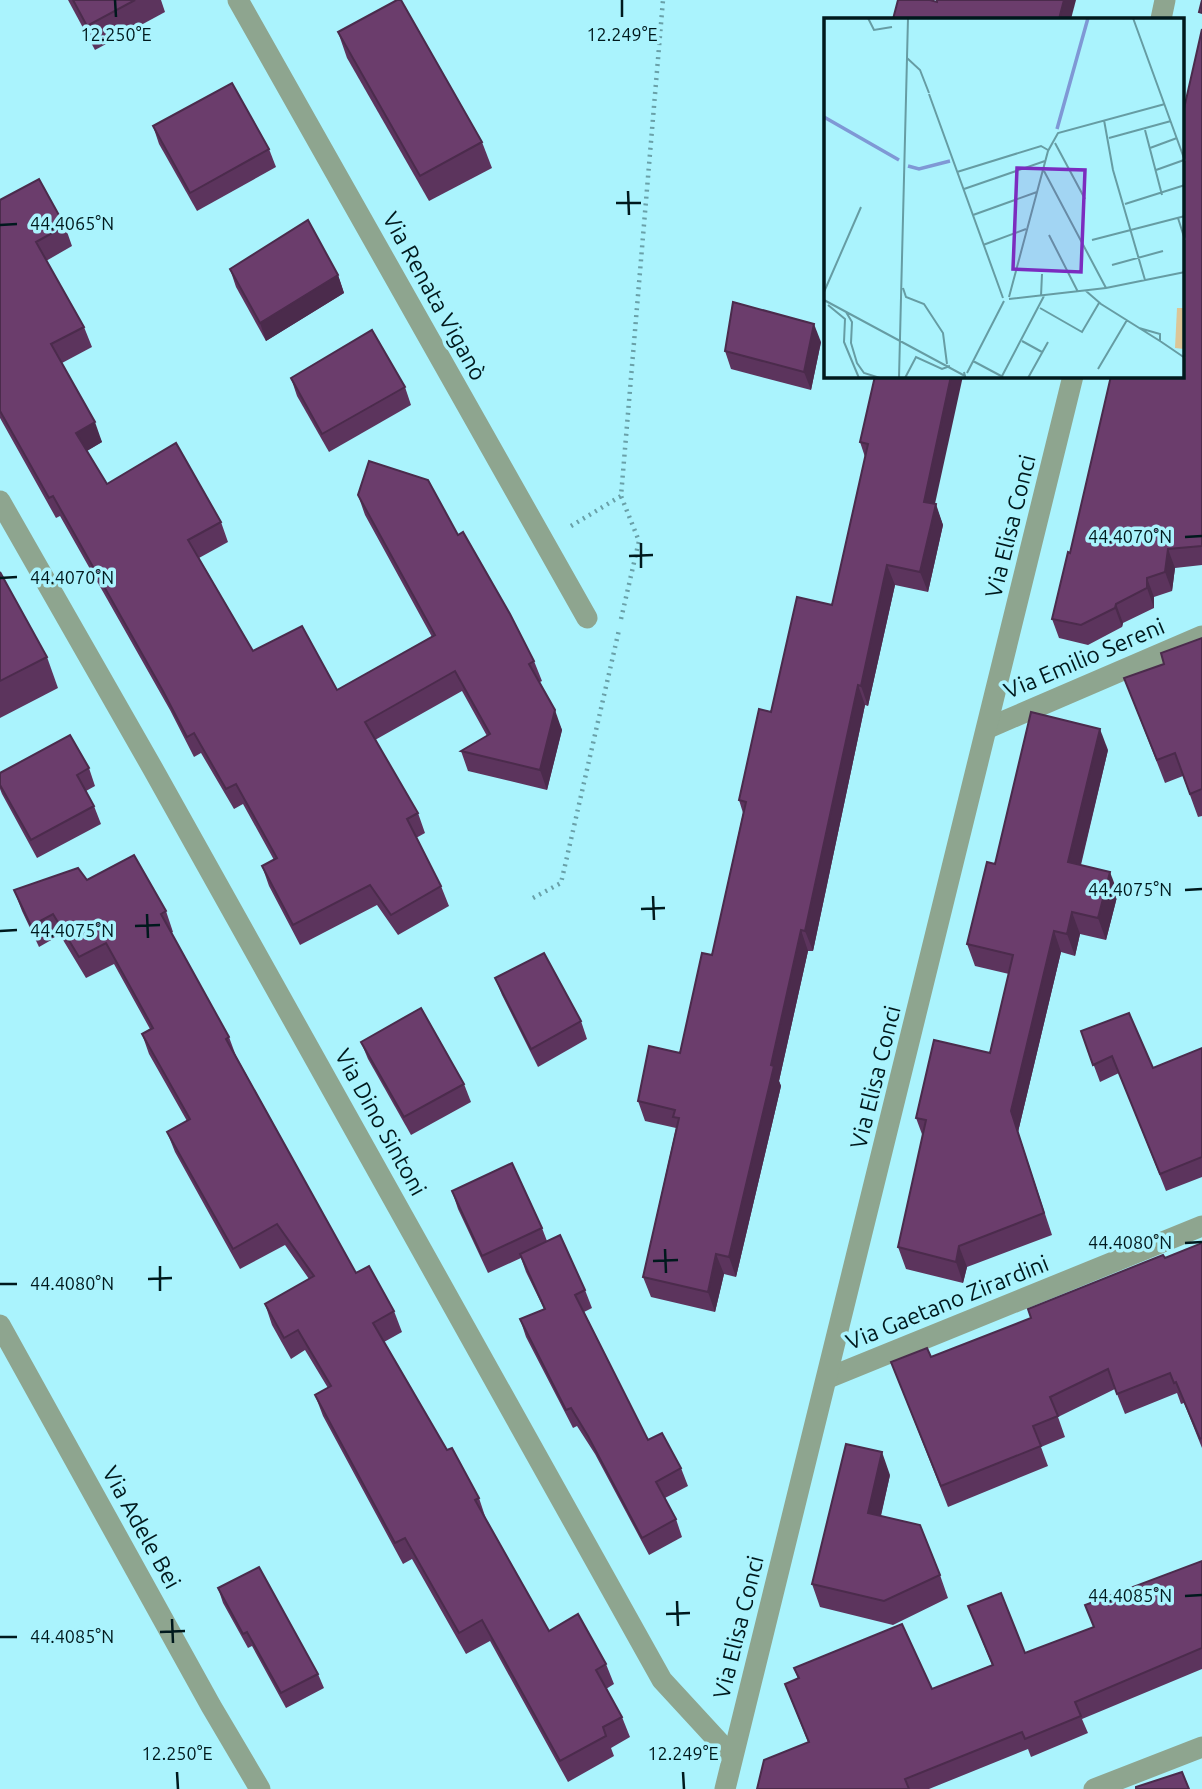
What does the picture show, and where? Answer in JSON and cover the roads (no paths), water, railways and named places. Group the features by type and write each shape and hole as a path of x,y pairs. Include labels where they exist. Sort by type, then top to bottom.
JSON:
{"street":[{"name":"Via Renata Viganò","path":"238,0 587,618"},
{"path":"1161,18 1165,0"},
{"name":"Via Elisa Conci","path":"725,1789 1073,378"},
{"name":"Via Dino Sintoni","path":"0,501 160,781 663,1680 732,1756"},
{"name":"Via Emilio Sereni","path":"988,728 1202,636"},
{"name":"Via Gaetano Zirardini","path":"828,1378 1202,1226"},
{"name":"Via Adele Bei","path":"0,1325 211,1706 260,1789"},
{"path":"1094,1789 1202,1746"}]}
